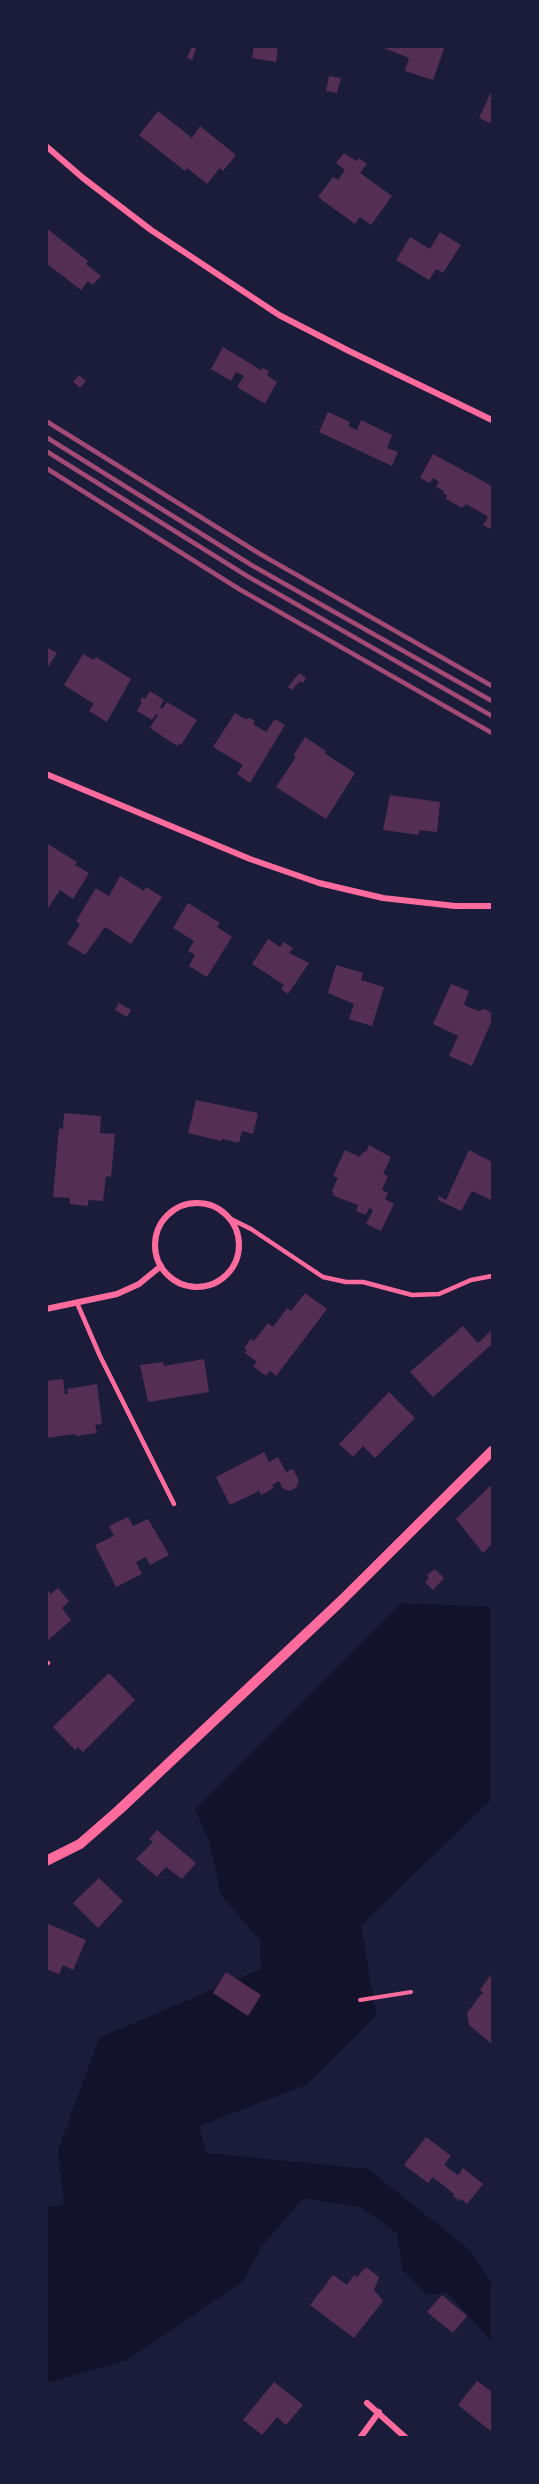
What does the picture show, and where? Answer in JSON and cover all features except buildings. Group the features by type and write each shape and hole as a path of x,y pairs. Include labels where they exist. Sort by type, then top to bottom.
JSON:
{"street":[{"path":"46,146 83,178 151,230 279,315 492,420"},
{"path":"46,774 250,859 319,883 383,898 455,906 492,906"},
{"path":"208,1204 231,1219 240,1243 234,1267 222,1280 206,1287 188,1286 172,1279 161,1266 155,1247 156,1237 161,1223 170,1213 187,1205 208,1204"},
{"path":"46,1309 117,1294 139,1284 161,1266"},
{"path":"46,1861 80,1844 119,1810 319,1622 492,1451"},
{"path":"367,2403 406,2438"},
{"path":"360,2438 379,2412"}],"lane":[{"path":"231,1219 251,1228 323,1276 346,1282 363,1282 412,1295 439,1294 471,1280 492,1276"},
{"path":"77,1303 100,1356 174,1504"}],"path":[{"path":"360,2000 411,1992"}],"shaded area":[{"path":"401,1603 492,1607 492,1799 361,1925 376,2016 306,2085 199,2126 206,2153 368,2169 471,2251 492,2284 492,2342 448,2293 426,2294 402,2269 397,2233 361,2207 303,2198 262,2246 242,2282 127,2360 47,2383 47,2208 64,2204 58,2150 99,2038 261,1969 260,1940 221,1895 209,1841 195,1809"}],"railway":[{"path":"46,421 260,554 492,686"},
{"path":"46,437 253,566 492,701"},
{"path":"46,451 247,576 492,716"},
{"path":"46,468 239,589 492,733"}]}
